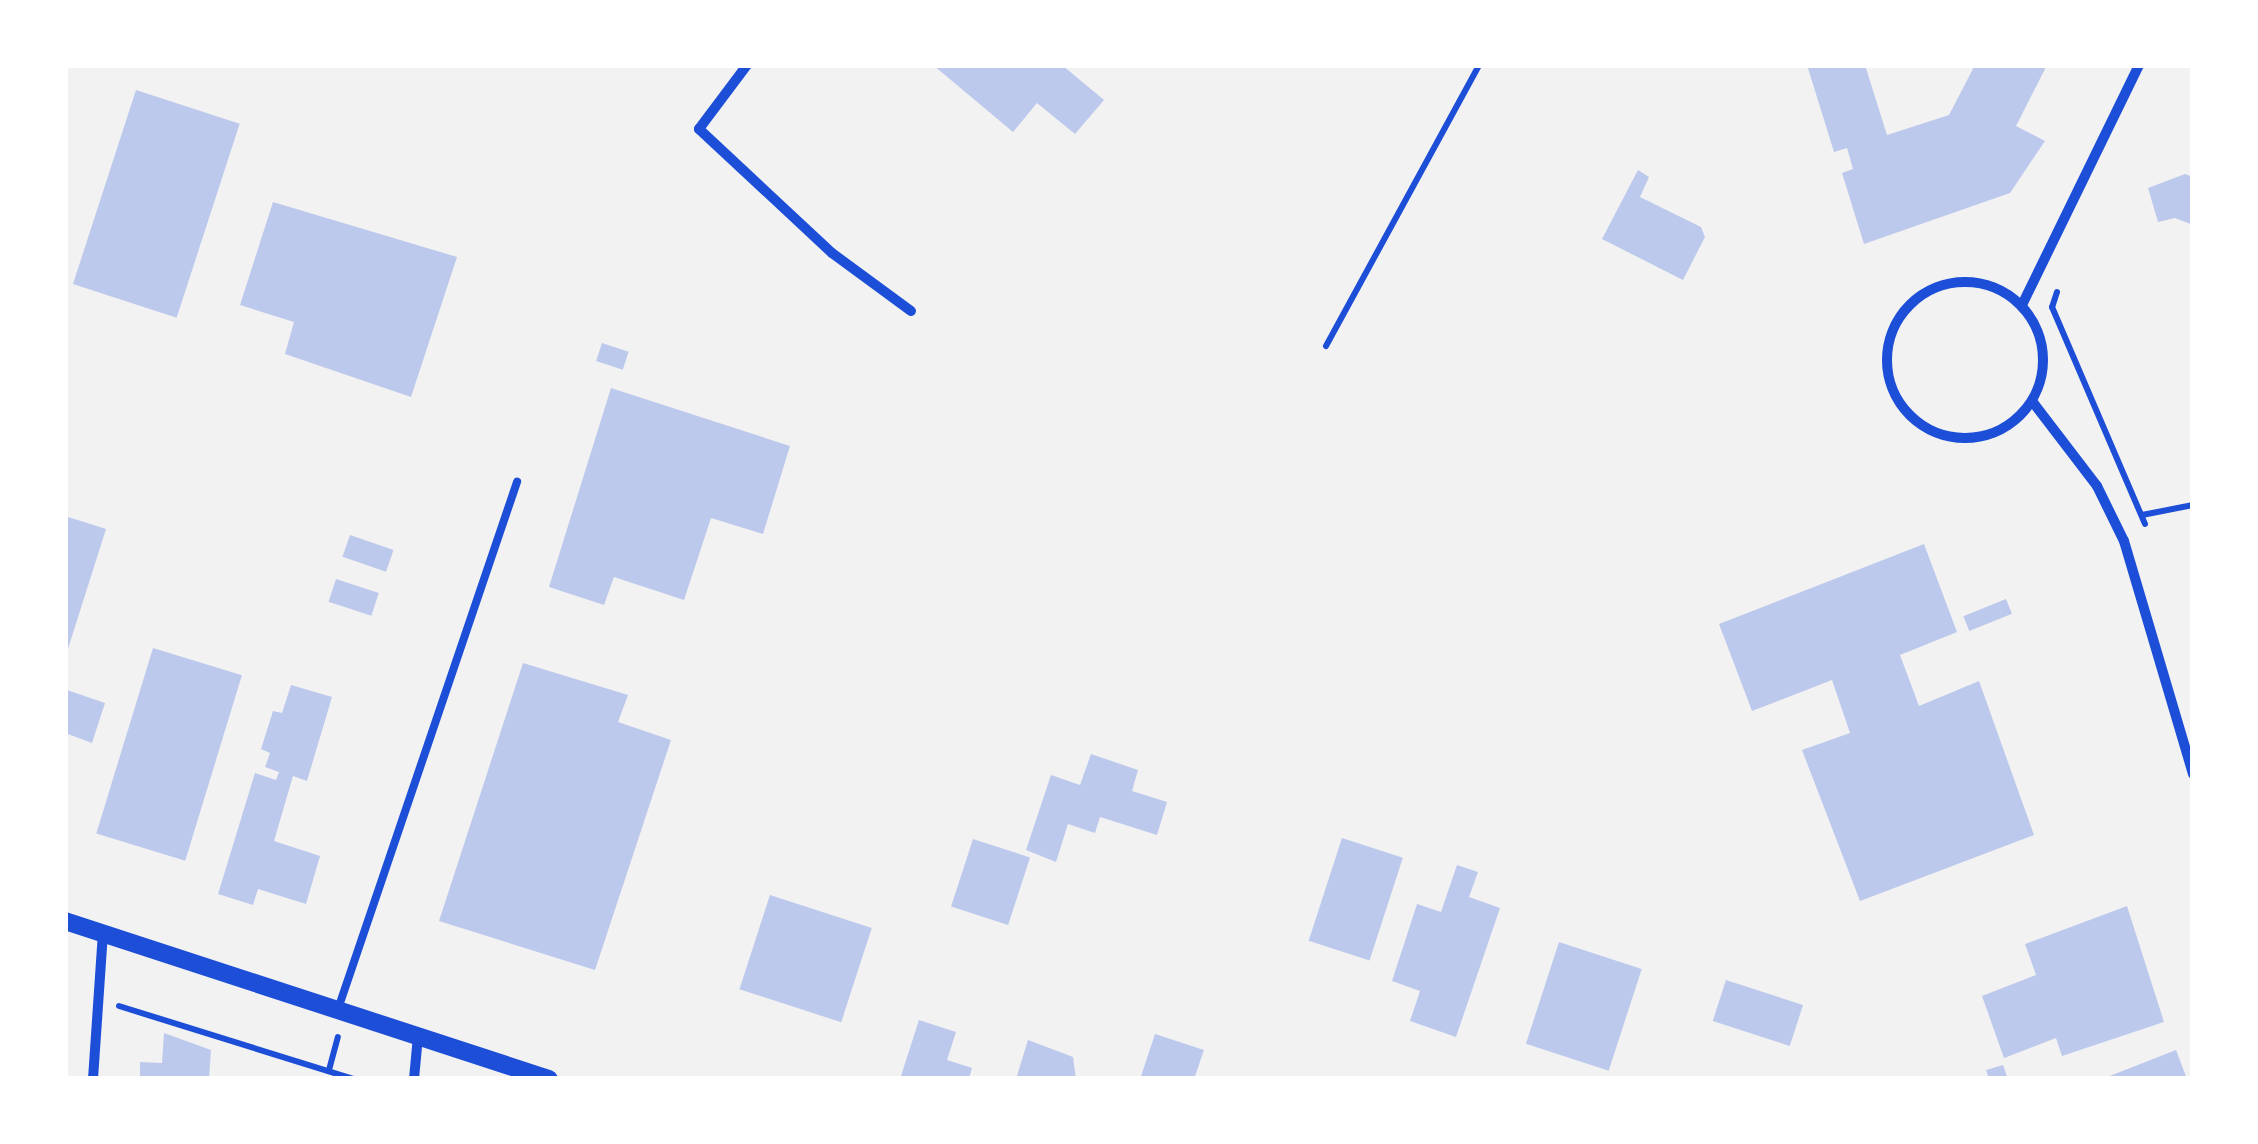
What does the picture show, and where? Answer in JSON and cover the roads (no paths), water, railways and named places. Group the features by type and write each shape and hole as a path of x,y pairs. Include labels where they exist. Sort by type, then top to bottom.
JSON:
{"street":[{"path":"748,65 699,128 832,253 911,311"},
{"path":"2022,305 2140,65"},
{"path":"1976,282 2022,305 2043,352 2032,401 1992,434 1941,436 1899,404 1886,355 1906,307 1938,286 1976,282"},
{"path":"2032,401 2098,486 2124,542 2193,774"},
{"path":"65,921 549,1079"},
{"path":"93,1079 104,934"},
{"path":"414,1079 418,1036"}],"lane":[{"path":"338,1009 517,482"}]}
